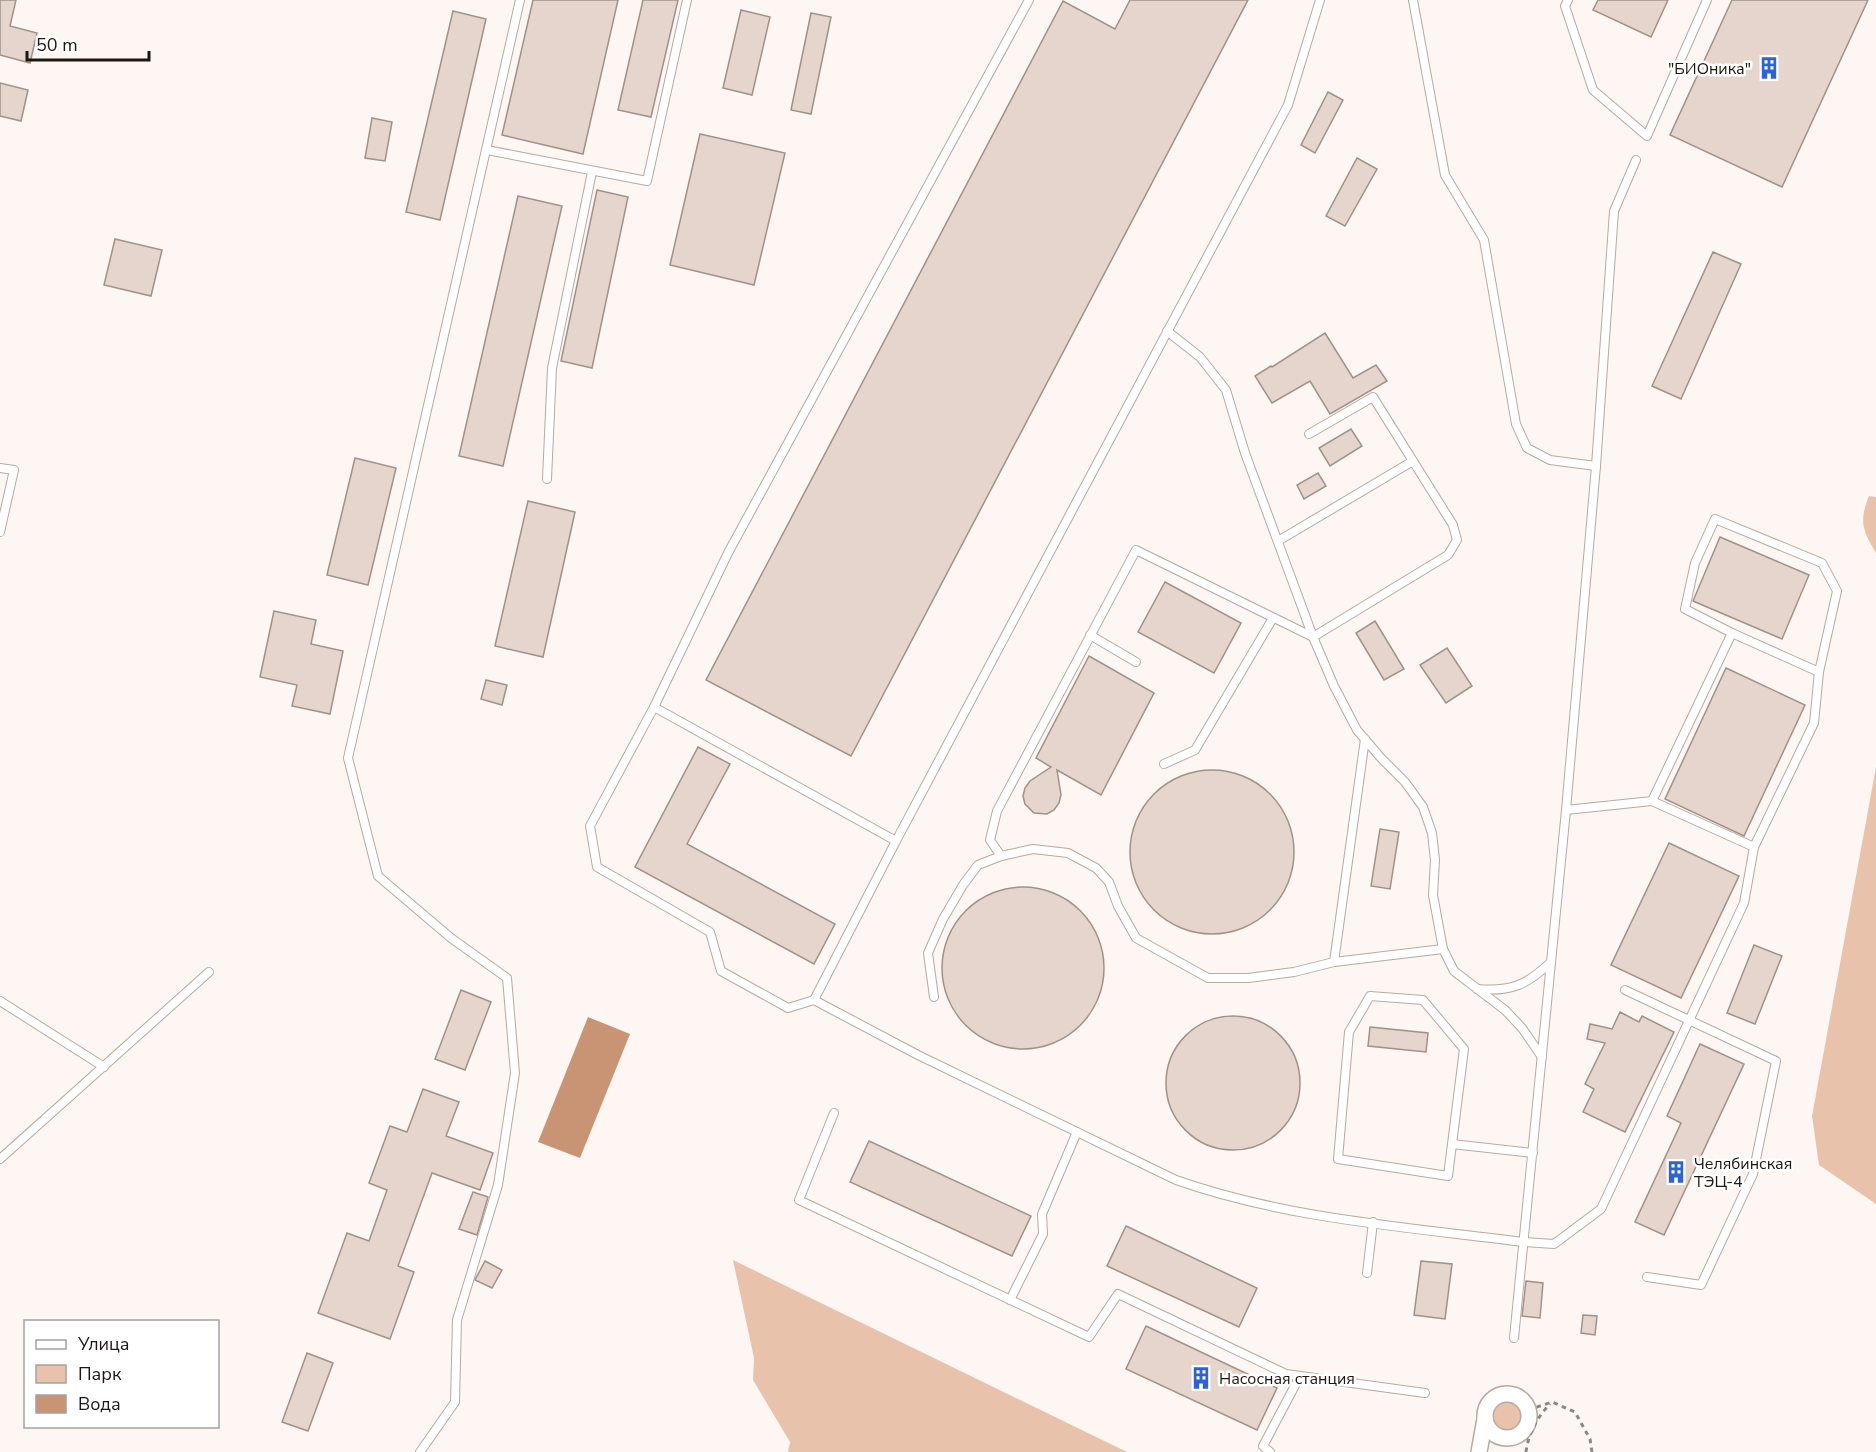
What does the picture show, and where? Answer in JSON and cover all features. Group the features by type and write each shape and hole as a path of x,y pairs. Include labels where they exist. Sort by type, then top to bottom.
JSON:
{"street":[{"path":"1479,1452 1488,1405 1492,1399 1505,1394 1511,1394 1521,1400 1528,1410 1527,1424 1516,1452"},
{"path":"1485,1419 1490,1430 1501,1437 1513,1437 1524,1430"}],"lane":[{"path":"420,1452 454,1402 457,1320 498,1185 515,1073 507,978 451,938 378,876 348,758 520,0"},
{"path":"487,150 647,181 687,0"},
{"path":"1029,0 728,553 654,706 590,826 597,867 710,932 721,971 788,1008 814,1000 918,1055 1176,1180 1209,1192 1296,1212 1523,1242 1554,1244 1601,1209 1744,903 1754,848 1814,723 1819,672 1837,591 1822,563 1715,519 1695,563 1685,609 1819,672"},
{"path":"814,1000 896,841 1288,105 1320,0"},
{"path":"1413,0 1445,175 1484,240 1516,424 1527,448 1550,460 1596,466"},
{"path":"1568,0 1565,6 1593,90 1647,136 1707,0"},
{"path":"1514,1338 1566,810 1596,466 1614,211 1636,160"},
{"path":"547,479 552,368 592,172"},
{"path":"1167,331 1200,357 1226,390 1245,453 1313,637 1334,686 1357,730 1405,782 1423,807 1432,833 1435,860 1433,895 1443,950 1454,971 1505,1010 1522,1028 1542,1057"},
{"path":"1309,434 1373,397 1454,525 1457,540 1448,555 1313,637"},
{"path":"1278,541 1413,461"},
{"path":"0,468 14,470 0,532"},
{"path":"1001,856 990,840 997,811 1136,550 1313,637"},
{"path":"1164,765 1196,750 1273,618"},
{"path":"1652,801 1732,633"},
{"path":"1090,635 1136,662"},
{"path":"654,706 896,841"},
{"path":"1334,962 1365,739"},
{"path":"1566,810 1652,801 1754,848"},
{"path":"934,997 928,953 943,919 963,885 978,865 1001,856 1033,849 1068,853 1096,868 1110,882 1118,906 1136,938 1208,978 1248,978 1294,972 1334,962 1443,950"},
{"path":"1476,988 1496,991 1516,987 1535,977 1551,962"},
{"path":"0,1159 209,972"},
{"path":"1625,990 1776,1061 1754,1174 1701,1285 1647,1277"},
{"path":"1370,996 1423,1000 1464,1049 1452,1143 1448,1176 1338,1159 1349,1032 1370,996"},
{"path":"0,1001 104,1067"},
{"path":"834,1113 799,1200 1089,1338 1118,1294 1286,1374 1425,1393"},
{"path":"1010,1300 1043,1234 1042,1214 1077,1132"},
{"path":"1452,1143 1533,1154"},
{"path":"1367,1273 1373,1222"},
{"path":"1270,1452 1263,1446 1300,1376"}],"path":[{"path":"1528,1410 1552,1402 1575,1412 1590,1439 1592,1452"},
{"path":"1526,1452 1527,1441 1542,1412 1552,1402"}],"green space":[{"path":"1869,496 1876,497 1876,553 1865,531 1863,519"},
{"path":"1876,767 1876,1204 1819,1165 1812,1116"},
{"path":"733,1260 1127,1452 788,1452 790,1442 753,1380 754,1358"},
{"path":"1506,1400 1517,1405 1522,1416 1517,1427 1506,1432 1495,1427 1490,1416 1495,1405"}],"water":[{"path":"588,1017 630,1034 580,1158 538,1142"}],"building":[{"path":"0,0 16,0 10,26 37,33 30,63 0,55"},
{"path":"533,0 618,0 583,154 502,135"},
{"path":"643,0 678,0 651,117 618,110"},
{"path":"1130,0 1248,0 851,756 706,680 1063,1 1115,29"},
{"path":"1598,0 1668,0 1651,37 1593,10"},
{"name":"\"БИОника\"","path":"1732,0 1868,0 1782,187 1670,135"},
{"path":"741,10 770,17 752,95 723,88"},
{"path":"453,11 486,19 440,220 406,212"},
{"path":"811,13 831,17 811,114 791,110"},
{"path":"0,83 28,90 21,121 0,116"},
{"path":"1328,92 1343,100 1315,153 1301,145"},
{"path":"372,118 392,122 385,161 365,158"},
{"path":"700,134 785,153 754,285 670,265"},
{"path":"1357,158 1377,169 1345,226 1326,216"},
{"path":"597,190 628,197 592,368 561,361"},
{"path":"518,196 562,206 503,466 459,456"},
{"path":"115,239 162,250 151,296 104,285"},
{"path":"1713,252 1741,264 1681,399 1652,386"},
{"path":"1325,333 1353,378 1376,365 1387,381 1330,414 1310,381 1272,403 1255,376"},
{"path":"1351,429 1362,446 1330,466 1319,448"},
{"path":"355,458 396,468 368,585 327,575"},
{"path":"1318,473 1326,486 1304,499 1297,485"},
{"path":"528,501 575,512 543,657 495,646"},
{"path":"1720,537 1809,575 1782,639 1693,601"},
{"path":"1165,582 1241,623 1214,673 1138,632"},
{"path":"274,611 316,620 311,644 343,651 330,714 292,706 297,685 260,677"},
{"path":"1375,621 1404,669 1384,680 1356,633"},
{"path":"1447,648 1472,686 1446,703 1420,665"},
{"path":"1089,656 1154,693 1101,795 1057,770 1061,795 1059,803 1047,814 1034,813 1025,804 1023,796 1025,788 1030,781 1051,767 1036,758"},
{"path":"1726,668 1805,705 1744,836 1665,799"},
{"path":"486,680 507,685 502,705 481,699"},
{"path":"698,747 730,764 687,844 835,924 814,964 635,867"},
{"path":"1212,770 1243,776 1270,794 1288,821 1294,852 1288,883 1270,910 1243,928 1212,934 1181,928 1154,910 1136,883 1130,852 1136,821 1154,794 1181,776"},
{"path":"1380,829 1399,832 1390,889 1371,886"},
{"path":"1669,843 1739,876 1681,998 1611,965"},
{"path":"1023,887 1039,888 1054,893 1080,911 1098,937 1103,952 1103,984 1098,999 1080,1025 1054,1043 1039,1048 1023,1049 1007,1048 992,1043 966,1025 948,999 943,984 942,968 943,952 948,937 966,911 992,893 1007,888"},
{"path":"1754,945 1782,956 1755,1024 1727,1013"},
{"path":"461,990 491,1002 465,1070 435,1059"},
{"path":"1620,1012 1639,1022 1642,1016 1674,1032 1625,1132 1583,1112 1594,1089 1585,1084 1605,1043 1587,1039 1590,1024 1612,1029"},
{"path":"1233,1016 1259,1021 1281,1035 1295,1057 1300,1083 1295,1109 1281,1131 1259,1145 1233,1150 1207,1145 1185,1131 1171,1109 1166,1083 1171,1057 1185,1035 1207,1021"},
{"path":"1370,1027 1428,1033 1426,1052 1368,1046"},
{"name":"Челябинская ТЭЦ-4","path":"1700,1044 1744,1064 1664,1235 1635,1222 1681,1123 1667,1116"},
{"path":"423,1089 459,1102 446,1136 493,1153 480,1190 432,1173 398,1266 414,1272 390,1339 318,1313 347,1233 369,1241 387,1190 369,1183 390,1126 407,1132"},
{"path":"869,1141 1031,1216 1012,1256 850,1182"},
{"path":"473,1192 488,1197 477,1235 459,1229"},
{"path":"1126,1226 1257,1288 1239,1327 1107,1266"},
{"path":"485,1261 502,1270 492,1288 475,1280"},
{"path":"1421,1261 1452,1264 1445,1319 1414,1315"},
{"path":"1526,1281 1543,1283 1540,1318 1522,1316"},
{"path":"1583,1315 1597,1316 1595,1335 1581,1333"},
{"name":"Насосная станция","path":"1146,1326 1277,1388 1257,1430 1126,1369"},
{"path":"307,1353 333,1363 308,1431 282,1422"}],"place":[{"name":"\"БИОника\"","path":"1769,68"},
{"name":"Челябинская ТЭЦ-4","path":"1676,1172"},
{"name":"Насосная станция","path":"1201,1378"}]}
